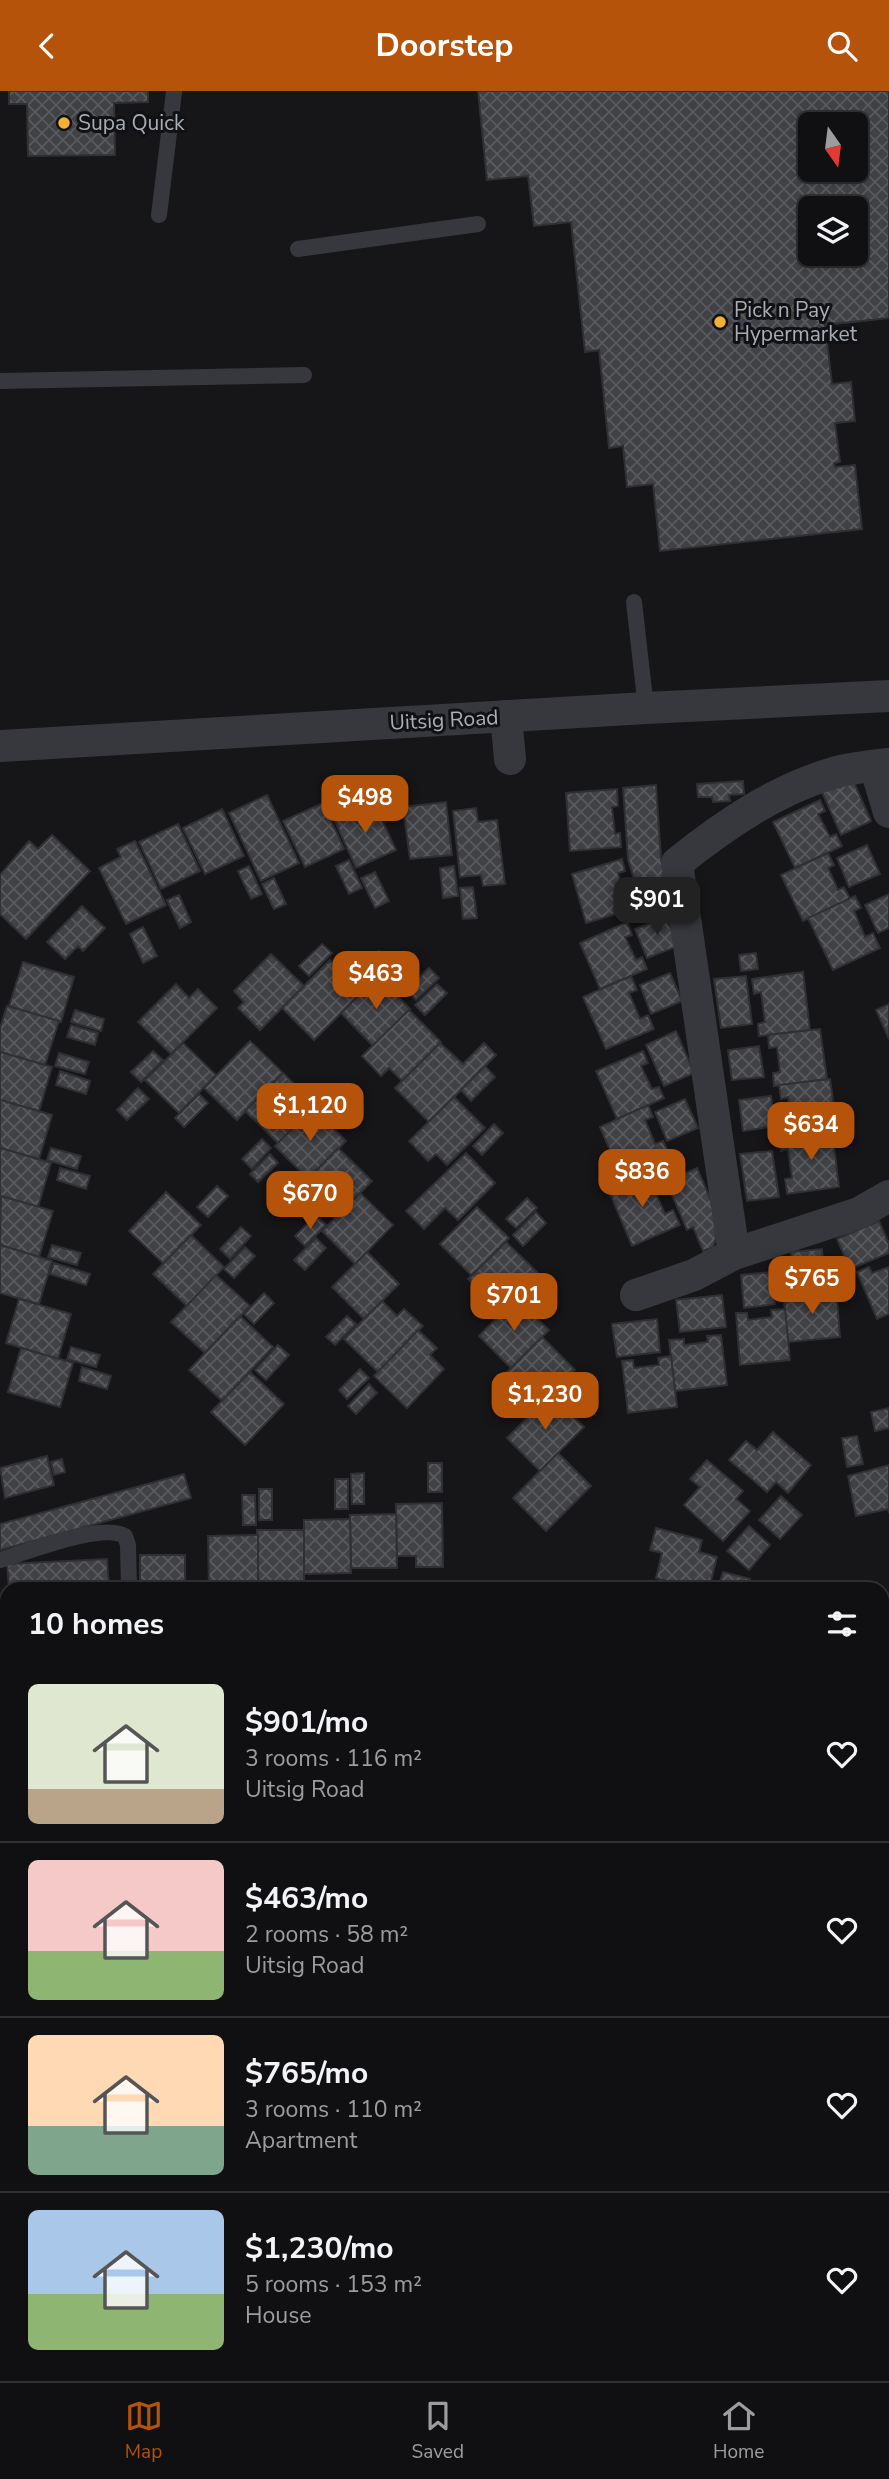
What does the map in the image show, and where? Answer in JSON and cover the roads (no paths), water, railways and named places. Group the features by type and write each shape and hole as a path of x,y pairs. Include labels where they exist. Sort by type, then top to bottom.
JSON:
{"street":[{"name":"Uitsig Road","path":"0,746 889,696"},
{"path":"506,716 510,759"},
{"path":"734,1254 677,863 698,846 778,794 832,773 882,765 889,812"},
{"path":"636,1295 694,1275 734,1254 859,1213 889,1196"}],"lane":[{"path":"159,215 174,92"},
{"path":"298,249 478,225"},
{"path":"0,381 304,375"},
{"path":"634,602 646,708"},
{"path":"0,1560 86,1534 118,1532 125,1537 128,1545 129,1582"}],"place":[{"name":"Supa Quick","path":"64,123"},
{"name":"Pick n Pay Hypermarket","path":"720,322"}]}
